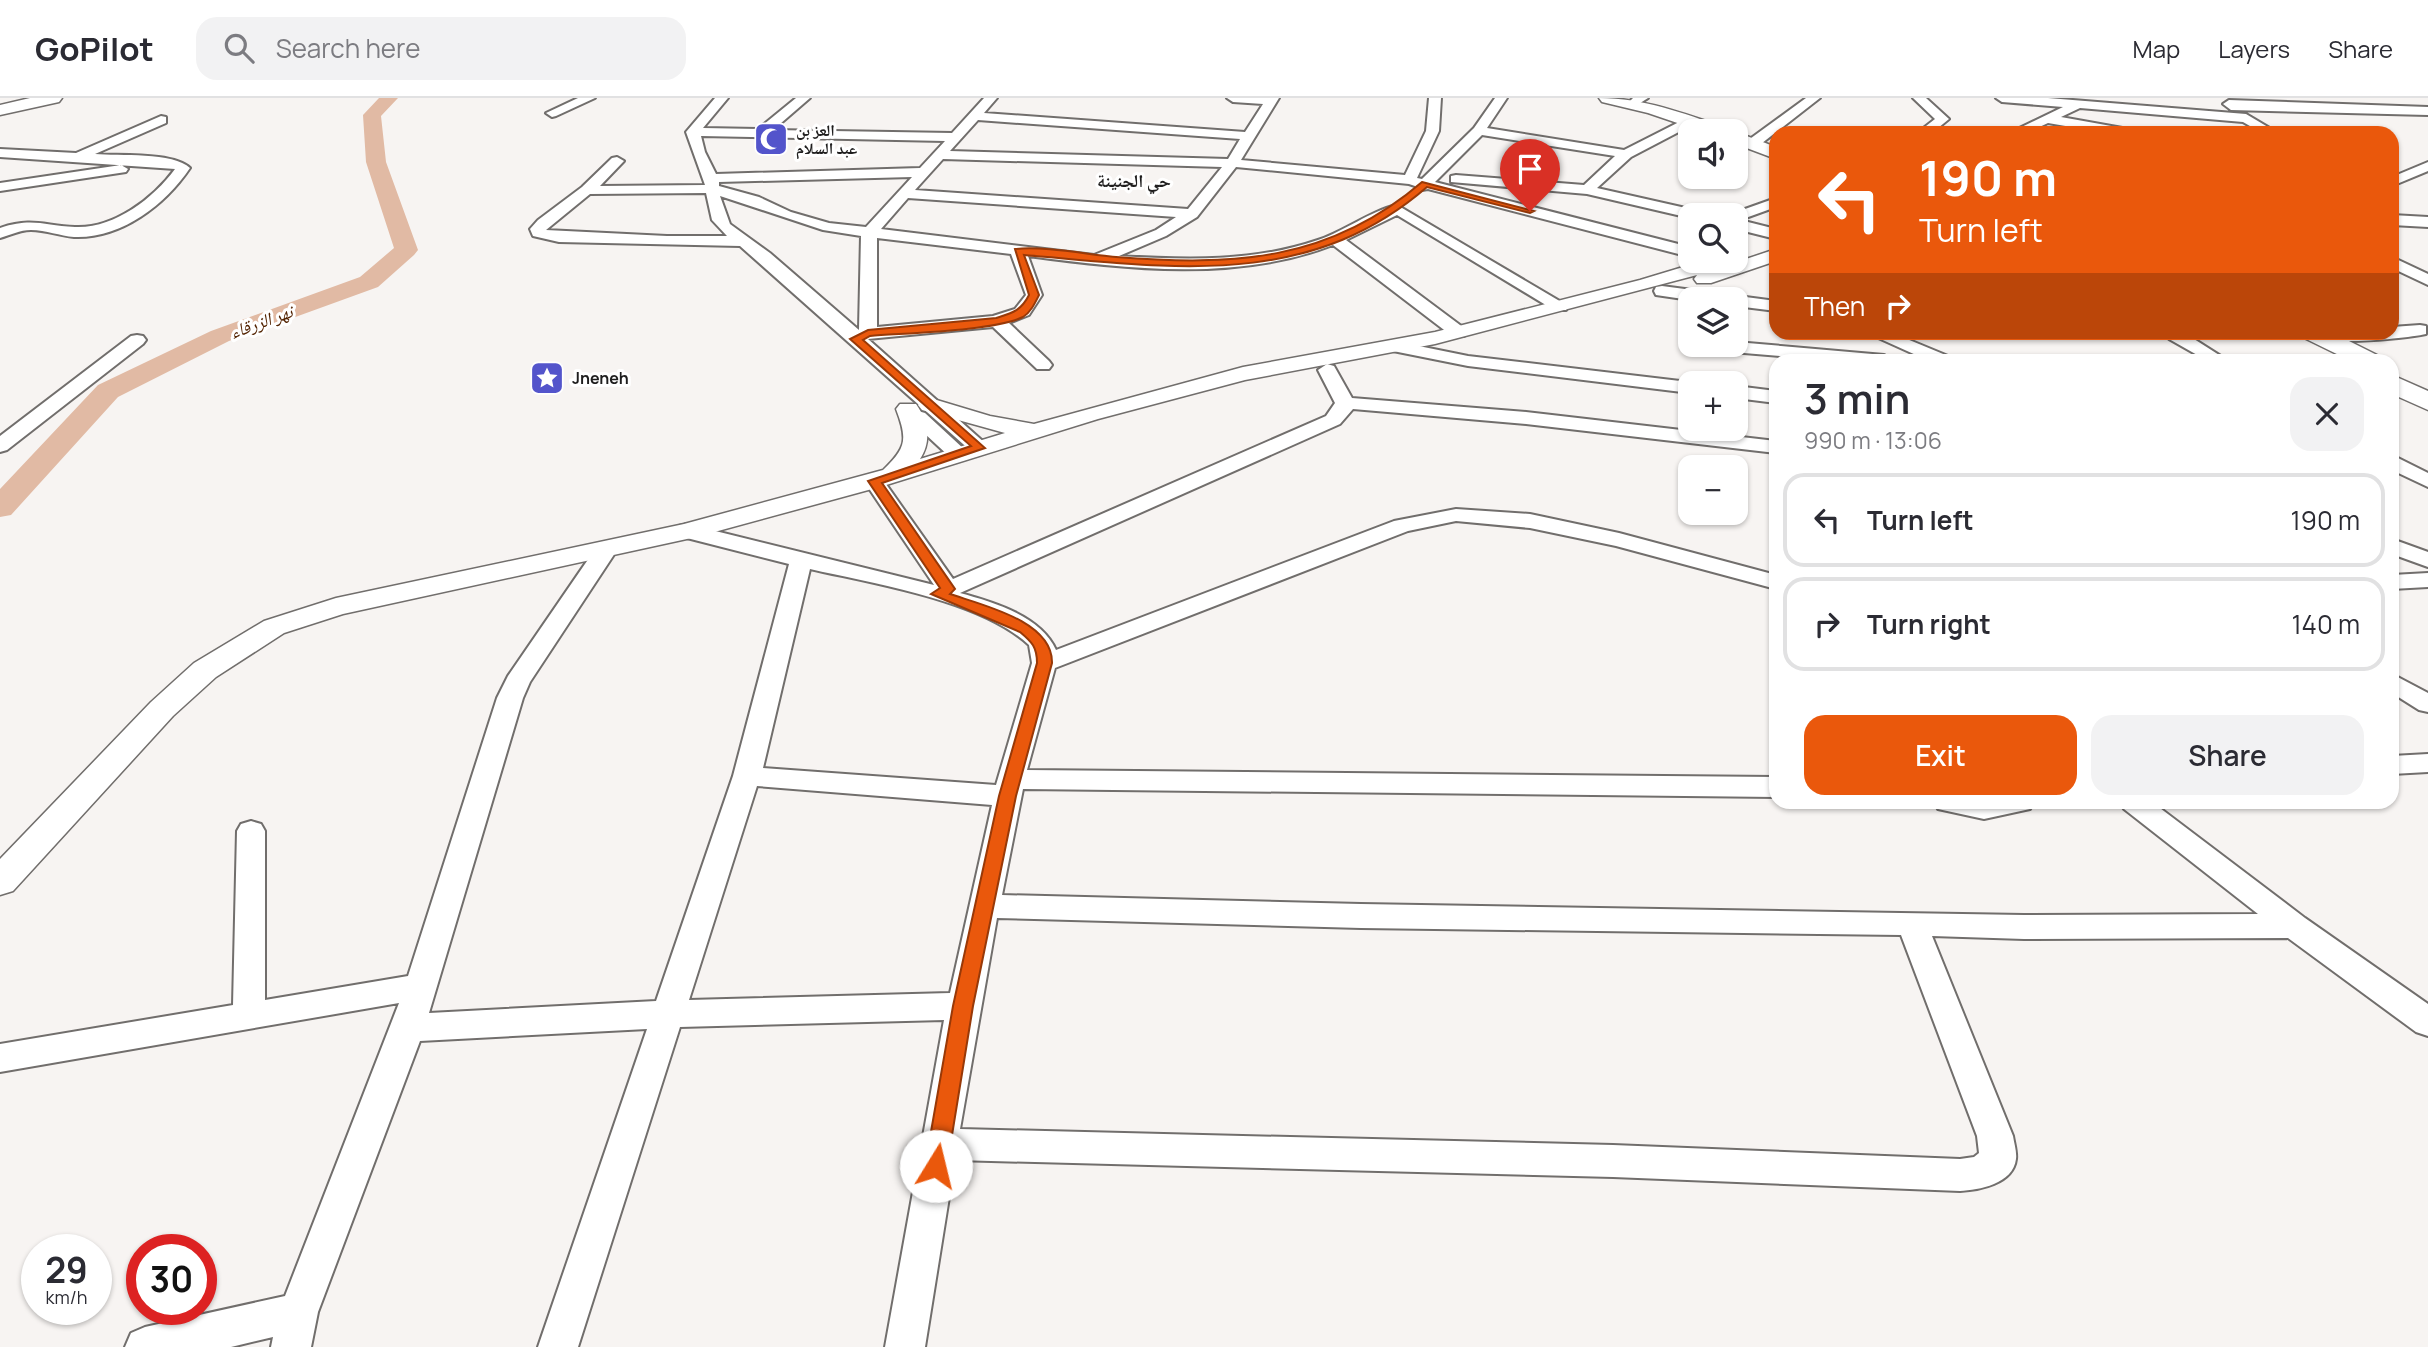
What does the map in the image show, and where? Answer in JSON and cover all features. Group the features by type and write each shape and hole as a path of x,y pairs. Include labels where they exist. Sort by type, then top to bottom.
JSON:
{"main road":[{"path":"0,108 43,98"},
{"path":"0,108 53,98"},
{"path":"1608,98 1638,101 1684,119"},
{"path":"1748,142 1769,150"},
{"path":"2318,340 2340,354"},
{"path":"2323,340 2354,354"},
{"path":"2399,377 2428,392"},
{"path":"2399,387 2428,402"}],"street":[{"path":"552,113 589,98"},
{"path":"722,98 704,116 694,132 694,144 711,183 712,203 718,220 737,240 854,339 919,407 969,451"},
{"path":"760,134 804,98"},
{"path":"854,339 869,233 991,98"},
{"path":"1233,98 1272,99"},
{"path":"1409,180 1431,135 1436,118 1435,98"},
{"path":"711,183 806,221 869,233 1096,260 1191,265 1251,262 1298,253 1336,240 1397,209 1479,131 1501,98"},
{"path":"1748,139 1814,98"},
{"path":"1919,98 1943,119 1934,126"},
{"path":"2001,98 2077,105 2174,119 2246,118"},
{"path":"2033,126 2092,98"},
{"path":"1096,260 1161,233 1192,214 1232,163 1272,99"},
{"path":"2224,101 2428,111"},
{"path":"2224,101 2259,126"},
{"path":"975,116 1248,136"},
{"path":"2048,119 2088,126"},
{"path":"80,156 161,120"},
{"path":"1587,190 1626,154 1678,127"},
{"path":"1479,131 1626,154"},
{"path":"694,132 955,137"},
{"path":"0,153 178,164 182,171 146,206 112,225 71,232 40,224 23,225 0,233"},
{"path":"940,155 1232,163 1409,180 1587,190 1678,210"},
{"path":"617,161 587,190 543,223 538,233 559,237 737,240"},
{"path":"0,187 160,163"},
{"path":"2399,179 2425,169"},
{"path":"587,190 926,172"},
{"path":"1429,181 1678,249"},
{"path":"0,195 28,184"},
{"path":"906,194 1192,214"},
{"path":"1748,212 1769,204"},
{"path":"1397,209 1560,306"},
{"path":"2399,220 2428,222"},
{"path":"1748,227 1769,232"},
{"path":"1336,240 1458,332"},
{"path":"854,339 996,321 1023,312 1034,295 1018,251"},
{"path":"1748,256 1769,254"},
{"path":"0,882 176,696 227,654 264,632 298,618 336,607 687,531 883,479 1035,431 1243,374 1404,349 1662,291 1769,255"},
{"path":"2399,266 2428,280"},
{"path":"1193,387 1327,370 1680,273"},
{"path":"1662,291 1678,293"},
{"path":"1748,302 1769,305"},
{"path":"996,321 1043,365"},
{"path":"2399,331 2424,330"},
{"path":"0,446 137,340"},
{"path":"1893,340 1927,354"},
{"path":"2184,340 2208,354"},
{"path":"1748,348 1814,354"},
{"path":"1404,349 1512,367 1678,386"},
{"path":"943,592 1333,420 1342,412 1345,403 1327,370"},
{"path":"1748,394 1769,396"},
{"path":"1345,403 1526,418 1769,446"},
{"path":"919,407 1035,431"},
{"path":"883,479 913,453 918,442 919,407"},
{"path":"0,425 22,428"},
{"path":"2399,465 2428,481"},
{"path":"883,479 943,592"},
{"path":"1044,663 1402,526 1437,517 1474,515 1530,521 1619,540 1769,580"},
{"path":"687,531 943,592 1026,629 1039,640 1045,651 1009,788 963,1006 905,1347"},
{"path":"2399,549 2428,560"},
{"path":"145,1347 295,1330 408,1028 513,689 606,550"},
{"path":"558,1347 747,776 801,560"},
{"path":"2399,582 2428,580"},
{"path":"2399,686 2428,704"},
{"path":"2399,765 2428,763"},
{"path":"747,776 1009,788 1769,787"},
{"path":"1975,809 1998,809"},
{"path":"2143,809 2294,926 2428,1022"},
{"path":"249,1014 251,831"},
{"path":"985,905 1361,916 2024,928 2294,926"},
{"path":"939,1144 1406,1158 1612,1161 1960,1175 1981,1173 1998,1160 1995,1136 1912,924"},
{"path":"0,1058 419,987"},
{"path":"408,1028 670,1014 963,1006"}],"waterway":[{"name":"نهر الزرقاء","path":"0,508 108,391 220,336 369,282 406,250 376,162 372,115 389,98"}],"place":[{"name":"العز بن عبد السلام","path":"771,139"},
{"name":"Jneneh","path":"547,378"}],"district":[{"name":"حي الجنينة","path":"1134,180"}],"route":[{"path":"936,1166 963,1006 1007,796 1045,651 1039,640 1026,629 938,594 948,589 874,481 979,448 855,339 868,333 996,321 1023,312 1034,295 1018,251 1096,260 1168,264 1251,262 1298,253 1336,240 1397,209 1426,184 1530,211"}]}
